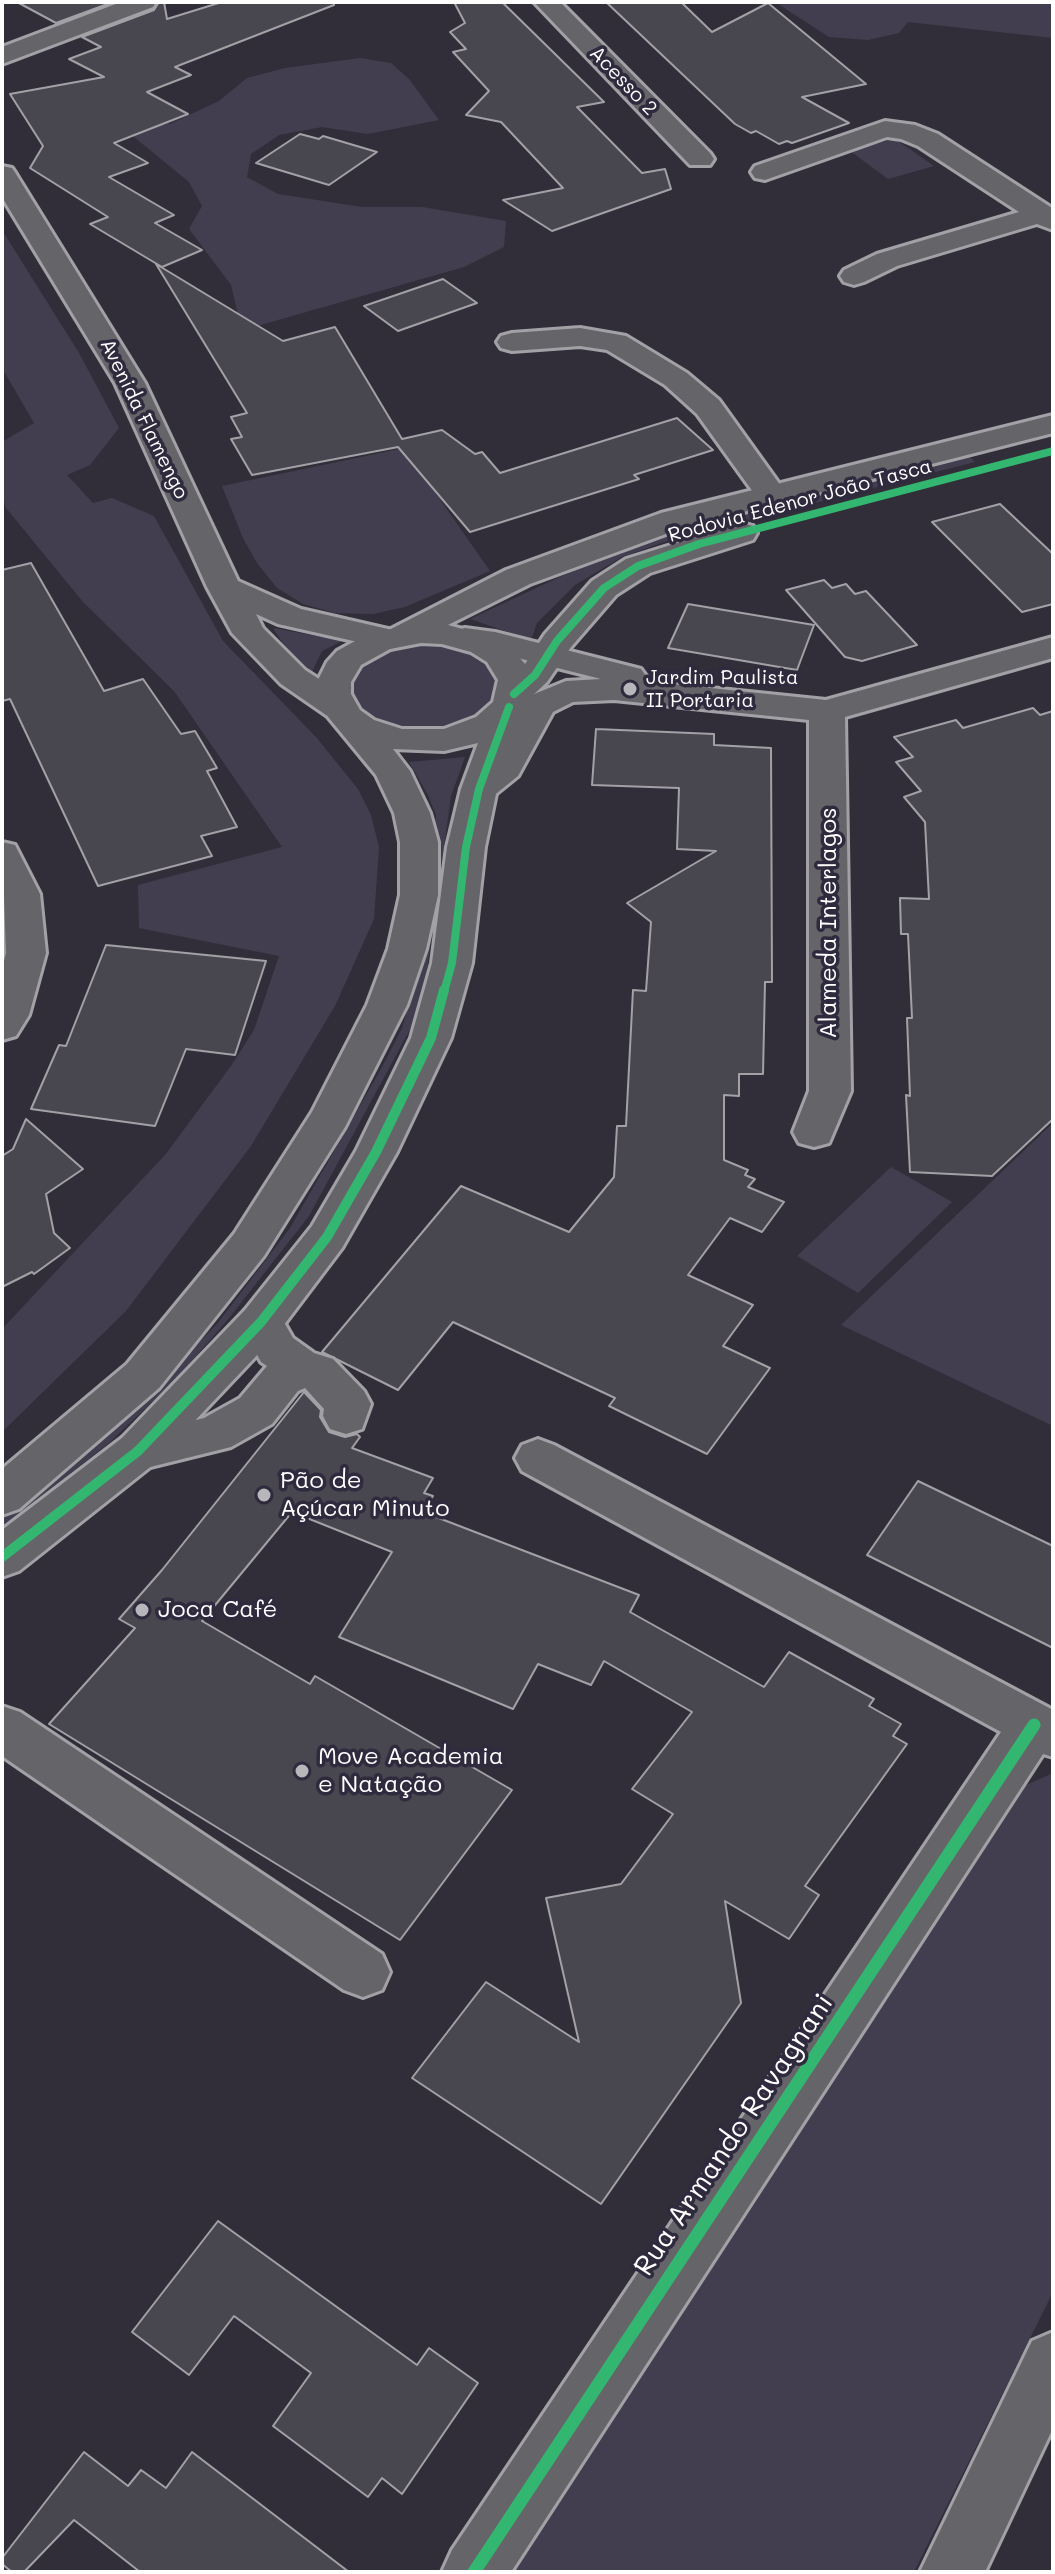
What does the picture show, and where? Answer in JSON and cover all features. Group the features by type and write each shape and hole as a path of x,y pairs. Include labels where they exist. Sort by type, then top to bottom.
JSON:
{"street":[{"path":"8,50 144,2"},
{"name":"Acesso 2","path":"546,2 700,159"},
{"path":"765,172 885,129 906,131 928,140 1047,218"},
{"name":"Avenida Flamengo","path":"2,174 130,383 224,587 249,633 293,677 343,712"},
{"path":"854,276 887,260 1047,218"},
{"path":"512,342 580,337 615,342 676,379 708,407 772,496"},
{"name":"Rodovia Edenor João Tasca","path":"394,637 518,577 673,520 1053,424"},
{"name":"Rodovia Edenor João Tasca","path":"2,1557 138,1451 261,1322 327,1237 376,1152 431,1038 452,963 465,858 479,789 512,700 604,588 638,566 699,544 1053,451"},
{"path":"224,587 290,617 394,637 436,634 495,642 558,642 608,669 684,695"},
{"path":"2,1496 143,1376 249,1245 330,1117 387,1005 407,949 419,895 419,842 412,813 392,771 343,712 333,694 339,669 363,648 394,637"},
{"path":"343,712 379,736 422,742 470,734 498,718 512,700 515,680 499,655 465,638"},
{"path":"479,789 505,768 539,705 552,696 586,689 684,695 827,711 1053,647"},
{"name":"Alameda Interlagos","path":"814,1132 830,1091 827,711"},
{"path":"2,854 21,894 26,953 9,1015 2,1026"},
{"path":"261,1322 277,1350 302,1368 317,1371 348,1404 346,1416"},
{"path":"138,1451 215,1434 256,1411 282,1379 302,1368"},
{"name":"Rua Armando Ravagnani","path":"474,2572 1044,1730 538,1458"},
{"path":"2,1728 363,1972"},
{"path":"952,2572 1053,2362"}],"shaded area":[{"path":"775,2 1053,2 1053,38 908,22 899,33 868,40 829,37"},
{"path":"360,58 391,63 409,79 439,120 368,134 322,127 279,135 251,154 247,177 278,194 362,207 422,207 506,221 504,247 464,267 250,328 239,319 231,285 189,229 202,206 189,182 123,128 150,119 170,124 219,101 247,78 285,68"},
{"path":"895,139 934,166 888,179 850,151"},
{"path":"2,230 79,353 119,428 90,465 67,475 93,503 112,498 154,516 223,641 316,737 358,789 371,815 379,847 374,919 335,1006 251,1146 126,1311 2,1432 2,1329 165,1155 254,1030 279,956 139,928 138,885 282,847 174,691 83,602 6,508 2,495 2,442 34,423 2,368"},
{"path":"404,448 490,571 405,607 373,614 335,613 303,604 277,588 257,563 243,538 222,486"},
{"path":"968,455 975,462 670,540 622,557 575,585 537,623 531,640 470,619 613,552 658,536"},
{"path":"273,628 344,640 322,651 312,672 284,645"},
{"path":"430,644 469,652 494,672 498,685 495,697 486,710 457,725 418,730 382,723 357,704 353,692 354,680 361,668 390,650"},
{"path":"465,757 451,796 425,984 413,1024 309,1216 230,1317 177,1378 109,1443 2,1527 2,1516 158,1383 217,1324 290,1228 381,1069 402,1028 413,991 421,956 436,815 409,762"},
{"path":"1053,1123 1053,1426 841,1325"},
{"path":"891,1167 952,1202 858,1293 797,1256"},
{"path":"1053,1773 1053,2292 914,2572 506,2572 1024,1786"}],"building":[{"path":"17,2 113,2 56,23"},
{"path":"159,2 164,2 167,19 222,2 334,2 334,5 175,67 191,75 147,92 188,114 114,143 148,163 109,177 174,215 155,223 202,250 162,267 90,224 108,217 30,168 43,146 10,94 104,77 69,59 101,47 82,37 154,10"},
{"path":"454,2 502,2 604,102 577,107 642,173 665,169 671,189 552,231 503,200 563,188 501,122 466,115 489,91 453,52 466,49 450,32 465,23"},
{"path":"606,2 681,2 712,32 768,3 866,84 802,97 849,123 792,143 779,144 735,124"},
{"path":"300,134 319,139 323,136 377,152 329,185 256,163"},
{"path":"156,264 283,341 335,327 402,439 442,430 475,454 482,452 500,473 677,418 713,450 634,475 639,479 470,532 398,447 252,475 231,439 242,437 231,417 247,413"},
{"path":"443,279 477,303 398,331 364,306"},
{"path":"1000,504 1053,554 1053,604 1022,612 932,522"},
{"path":"31,563 104,691 143,679 181,734 195,731 217,768 207,771 237,827 201,836 212,856 98,886 10,699 2,701 2,570"},
{"path":"824,580 832,588 846,584 855,594 866,591 917,645 862,661 845,657 786,590"},
{"path":"688,604 814,625 797,670 668,648"},
{"path":"1033,708 1040,715 1053,711 1053,1119 992,1176 910,1172 906,1095 910,1096 907,1018 912,1018 908,934 901,934 900,898 929,899 925,822 904,797 921,791 896,762 913,757 894,737 956,720 963,728"},
{"path":"596,729 714,734 714,745 771,748 772,982 765,982 763,1074 739,1074 739,1096 724,1095 724,1160 748,1170 745,1175 755,1179 748,1187 784,1202 762,1232 730,1218 688,1275 753,1305 723,1346 770,1368 707,1454 609,1406 615,1398 453,1322 398,1390 322,1352 461,1186 569,1232 614,1177 617,1126 626,1126 633,990 646,991 651,922 627,903 716,851 677,849 679,788 592,785"},
{"path":"106,945 266,961 235,1055 186,1049 155,1126 31,1109 59,1045 66,1046"},
{"path":"26,1119 83,1169 46,1194 54,1233 70,1248 34,1274 32,1272 2,1287 2,1156 13,1149"},
{"path":"304,1392 321,1410 320,1417 329,1432 345,1437 357,1434 360,1437 352,1448 433,1478 424,1493 433,1496 423,1512 639,1595 630,1612 764,1687 789,1652 874,1699 869,1706 901,1724 893,1736 907,1744 805,1886 819,1895 789,1939 725,1901 741,2003 601,2204 412,2078 486,1982 579,2042 546,1898 621,1884 673,1814 632,1789 692,1712 604,1661 591,1685 538,1664 513,1709 339,1637 392,1552 292,1512 202,1621 310,1684 315,1676 512,1790 400,1940 49,1724 135,1628 119,1619"},
{"path":"918,1481 1053,1546 1053,1648 867,1555"},
{"path":"218,2221 417,2365 429,2348 478,2383 402,2494 382,2478 368,2497 273,2426 311,2373 234,2316 189,2375 132,2332"},
{"path":"84,2452 128,2486 141,2470 166,2488 192,2452 349,2572 140,2572 74,2520 24,2572 12,2572 2,2564 2,2558"}],"cycle path":[{"path":"514,694 535,675 557,641 604,588 638,566 699,544 1053,451"},
{"path":"2,1557 138,1451 261,1322 327,1237 376,1152 431,1038 452,963 466,847 479,789 509,707"},
{"path":"474,2572 1034,1725"}],"place":[{"name":"Jardim Paulista II Portaria","path":"630,689"},
{"name":"Pão de Açúcar Minuto","path":"264,1495"},
{"name":"Joca Café","path":"142,1610"},
{"name":"Move Academia e Natação","path":"302,1771"}]}
